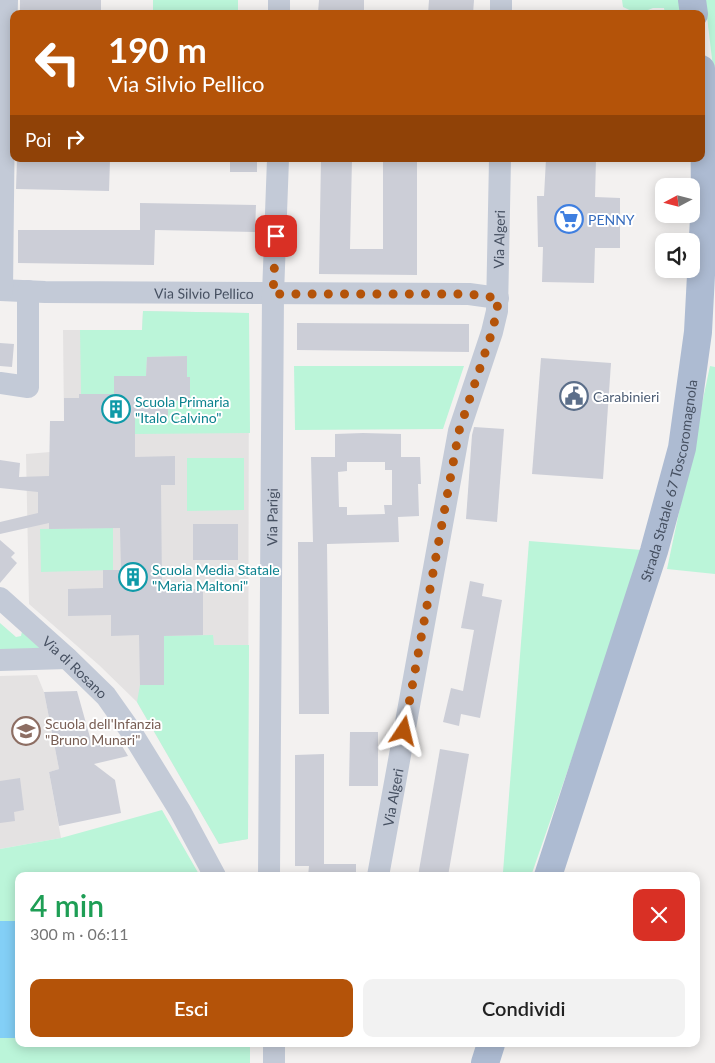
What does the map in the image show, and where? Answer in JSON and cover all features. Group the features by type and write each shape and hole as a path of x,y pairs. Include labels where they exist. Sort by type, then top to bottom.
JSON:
{"main road":[{"name":"Strada Statale 67 Toscoromagnola","path":"549,872 654,551 682,448 698,332 705,200 705,162"},
{"path":"485,1063 490,1047"}],"street":[{"path":"1,290 7,0"},
{"name":"Via Parigi","path":"268,872 273,294 278,162"},
{"name":"Via Algeri","path":"379,872 459,431 492,332 498,304 500,162"},
{"name":"Via Silvio Pellico","path":"1,290 273,294 469,294 498,304"},
{"path":"0,383 28,387 28,291"},
{"name":"Via di Rosano","path":"0,598 106,696 130,730 180,811 214,872"},
{"path":"0,660 67,658"},
{"path":"274,1047 274,1063"}],"shaded area":[{"path":"143,311 249,313 248,839 219,844 137,702 99,665 29,604 26,454 50,452 50,421 64,421 63,330 142,330"},
{"name":"Scuola dell'Infanzia \"Bruno Munari\"","path":"37,675 44,692 59,769 49,772 61,838 0,849 0,676"}],"green space":[{"path":"153,0 238,0 238,10 153,10"},
{"path":"622,0 680,0 681,10 653,8 648,10 629,10 623,7"},
{"path":"705,0 715,0 715,84"},
{"path":"143,311 249,313 250,433 135,434 135,416 168,416 168,401 190,400 187,356 147,357 146,376 114,376 114,394 81,394 80,330 142,330"},
{"path":"294,366 464,366 443,429 295,430"},
{"path":"710,366 715,367 715,574 667,569"},
{"path":"187,458 244,458 244,510 187,511"},
{"path":"113,528 113,570 41,572 40,529"},
{"path":"529,541 642,550 532,872 503,872"},
{"path":"0,623 16,637 21,636 23,627 45,648 0,650"},
{"path":"213,635 214,645 249,645 248,839 219,844 137,702 140,685 164,685 164,636"},
{"path":"162,810 198,872 15,872 15,1047 250,1047 250,1063 0,1063 0,849 61,838"}],"water":[{"path":"0,921 15,921 15,1038 0,1038"}],"building":[{"path":"20,0 101,0 101,10 20,10"},
{"path":"319,0 364,0 364,10 318,10"},
{"path":"429,0 474,0 473,10 428,10"},
{"path":"17,162 110,162 109,191 16,189"},
{"path":"230,162 257,162 257,172 230,172"},
{"path":"321,162 352,162 350,249 383,249 383,162 417,162 417,275 319,274"},
{"name":"PENNY","path":"546,162 596,162 595,197 620,198 620,248 595,248 594,283 542,282 543,247 538,247 537,196 544,196"},
{"path":"140,203 256,205 255,232 155,230 154,265 18,263 18,230 140,230"},
{"path":"297,323 469,324 469,352 297,350"},
{"path":"0,343 14,344 12,367 0,366"},
{"path":"187,356 187,377 190,377 190,400 168,401 168,416 135,416 135,457 175,456 175,485 161,485 162,589 203,589 203,635 164,636 164,685 140,685 139,635 111,636 111,615 68,616 68,589 103,588 103,570 121,570 120,528 49,529 49,523 0,534 0,522 38,513 38,492 0,488 0,460 20,463 19,477 49,476 50,421 64,421 64,398 79,398 79,394 114,394 114,376 146,376 147,357"},
{"name":"Carabinieri","path":"541,358 611,363 603,479 532,474"},
{"path":"474,427 504,429 497,522 466,519"},
{"path":"335,434 401,434 401,457 420,457 421,484 418,484 419,516 398,517 399,542 327,544 329,714 299,714 298,542 313,542 311,457 335,457","holes":["347,462 385,462 385,470 392,470 392,505 384,505 385,514 347,515 347,507 339,507 338,472 347,471"]},
{"path":"193,524 238,524 238,560 193,560"},
{"path":"0,540 15,553 11,557 17,563 0,583"},
{"path":"470,581 484,584 482,596 502,600 480,718 461,714 459,726 443,722 451,688 463,691 474,630 461,628"},
{"path":"77,691 91,741 116,736 128,756 94,764 115,780 121,813 59,826 49,772 59,769 44,692"},
{"path":"350,732 378,732 378,786 349,786"},
{"path":"440,749 469,754 449,872 419,872"},
{"path":"324,754 324,864 356,864 356,872 308,872 309,866 295,866 295,755"},
{"path":"20,778 24,810 14,812 15,821 0,823 0,781"}],"place":[{"name":"PENNY","path":"569,219"},
{"name":"Carabinieri","path":"574,396"},
{"name":"Scuola Primaria \"Italo Calvino\"","path":"116,409"},
{"name":"Scuola Media Statale \"Maria Maltoni\"","path":"133,577"},
{"name":"Scuola dell'Infanzia \"Bruno Munari\"","path":"26,731"}],"route":[{"path":"276,236 273,294 469,294 498,298 492,332 459,431 404,731"}]}
